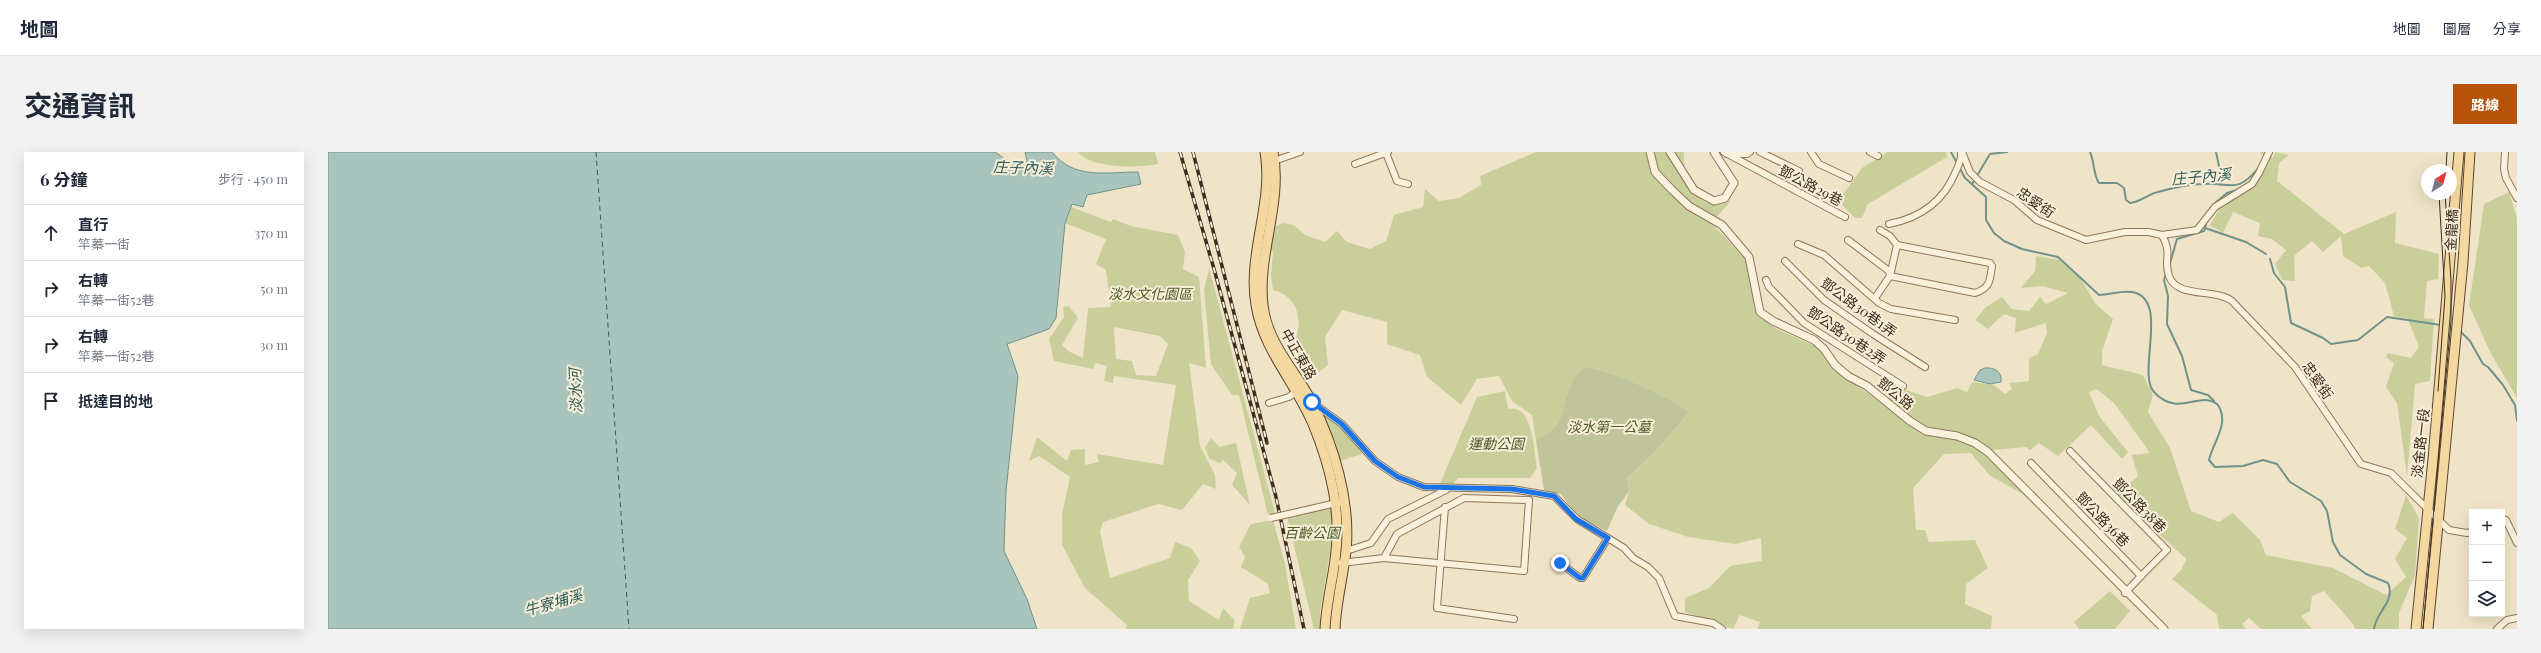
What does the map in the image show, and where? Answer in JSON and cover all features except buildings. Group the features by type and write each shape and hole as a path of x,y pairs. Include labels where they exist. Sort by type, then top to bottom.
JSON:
{"main road":[{"name":"中正東路","path":"1265,152 1272,159 1273,203 1262,281 1263,307 1270,331 1312,402 1338,472 1340,502 1338,532 1340,562"},
{"name":"金龍橋","path":"2450,260 2459,152"},
{"name":"金龍橋","path":"2463,262 2470,152"},
{"name":"中正東路","path":"1272,159 1254,284 1256,305 1261,331 1297,391 1313,424 1340,502 1347,526 1346,551 1340,562"},
{"name":"淡金路一段","path":"2416,629 2450,260"},
{"name":"淡金路一段","path":"2428,629 2463,262"},
{"path":"1325,629 1325,614 1340,562"},
{"path":"1335,629 1340,562"}],"street":[{"path":"1272,159 1300,152"},
{"name":"鄧公路","path":"1650,152 1655,172 1671,189 1689,206 1722,225 1749,257 1760,312 1773,322 1814,340 1824,349 1835,365 1848,376 1867,386 1921,428 1926,431 1957,436 1975,442 1988,452 2030,493 2125,593 2164,629"},
{"path":"1670,152 1694,190 1714,201 1725,198 1734,183 1728,169 1714,152"},
{"path":"1724,153 1747,154 1750,152"},
{"path":"1760,152 1799,171"},
{"path":"1811,152 1819,164 1849,178"},
{"path":"1870,152 1878,156"},
{"name":"忠愛街","path":"1961,153 1970,172 1980,182 2014,200 2037,220 2086,240 2124,232 2148,232 2162,235 2197,230 2215,208 2252,184 2259,174 2269,152"},
{"path":"2505,152 2504,169 2506,178 2517,198"},
{"path":"1355,164 1387,153 1397,181 1408,184"},
{"name":"鄧公路29巷","path":"1724,153 1845,217"},
{"path":"1889,224 1904,221 1921,214 1934,204 1954,176 1961,153"},
{"path":"1880,230 1890,236 1897,246 1990,263 1992,266 1989,286 1985,290 1975,293 1890,276"},
{"name":"忠愛街","path":"2162,235 2169,247 2167,266 2169,277 2176,286 2184,290 2226,296 2232,301 2295,367 2361,464 2391,474 2449,530 2469,532"},
{"path":"1848,240 1889,271 1890,276"},
{"path":"1798,244 1824,255 1879,303 1891,309 1955,320"},
{"path":"1875,298 1890,276 1897,246"},
{"name":"鄧公路30巷1弄","path":"1785,261 1824,300 1873,334 1925,367"},
{"name":"鄧公路30巷2弄","path":"1766,280 1769,287 1804,323 1903,386"},
{"path":"1270,403 1290,397 1297,391"},
{"path":"1312,402 1342,424 1375,461 1398,477 1424,487 1512,489 1554,496 1576,519 1624,548 1633,558 1648,568 1659,578 1675,616 1713,623 1722,629"},
{"name":"鄧公路38巷","path":"2070,451 2168,550 2141,576"},
{"name":"鄧公路36巷","path":"2031,463 2141,576"},
{"path":"1346,551 1371,543 1388,519 1446,490"},
{"path":"1340,562 1384,558 1524,571 1529,500 1464,498 1397,534 1384,558"},
{"path":"1271,518 1340,502"},
{"path":"1445,507 1442,564 1437,608 1514,619"},
{"path":"2505,520 2516,540"},
{"path":"1560,563 1580,578 1583,578 1608,538"},
{"path":"2125,593 2141,576"},
{"path":"2497,629 2507,620 2517,618"}],"green space":[{"path":"1078,152 1155,152 1158,164 1116,166 1094,162 1085,158"},
{"path":"1536,152 1684,152 1687,175 1690,184 1699,198 1712,204 1731,201 1711,223 1746,259 1756,315 1777,329 1817,347 1834,369 1881,403 1903,389 1927,397 1957,388 1967,392 1972,382 1994,385 2005,394 2012,389 2009,383 2029,381 2029,358 2038,354 2047,333 2046,323 2015,333 2016,318 2004,314 1988,329 1975,320 1986,307 2002,297 2012,309 2029,311 2040,297 2046,304 2068,293 2043,286 2021,288 2035,271 2036,256 2059,260 2081,279 2095,303 2113,319 2102,351 2102,365 2143,375 2153,395 2148,412 2170,448 2191,511 2219,522 2233,513 2260,540 2266,555 2333,568 2386,595 2406,577 2395,559 2407,538 2395,529 2406,495 2419,518 2415,575 2399,613 2399,629 2355,629 2353,624 2324,591 2312,596 2310,611 2301,616 2312,629 2261,629 2249,618 2242,624 2246,629 2219,629 2217,615 2172,579 2182,569 2186,559 2117,495 2138,476 2132,455 2150,453 2115,404 2097,389 2089,392 2099,416 2128,452 2122,459 2091,425 2058,456 2039,443 2030,450 2026,447 1993,450 1986,457 2035,501 1989,475 1971,453 1944,454 1913,488 1916,530 1925,530 1929,542 1975,540 1988,568 1966,584 1965,604 1992,616 1991,629 1757,629 1760,622 1740,615 1733,629 1685,612 1685,598 1709,588 1730,566 1762,561 1761,538 1735,544 1688,537 1649,524 1625,505 1629,491 1627,478 1656,451 1689,412 1587,367 1575,377 1571,384 1561,416 1556,426 1536,441 1532,415 1512,401 1499,376 1477,379 1461,405 1427,377 1420,355 1387,344 1387,322 1342,310 1325,337 1328,365 1311,378 1309,359 1297,350 1294,343 1298,326 1297,310 1288,298 1273,290 1271,275 1273,251 1266,252 1270,230 1282,223 1294,225 1305,235 1325,242 1337,231 1347,242 1370,249 1386,241 1394,215 1423,207 1425,189 1439,201 1459,198 1481,185 1480,176"},
{"path":"1888,152 1946,152 1947,157 1868,204 1862,218 1855,218 1838,201 1862,168"},
{"path":"2260,152 2268,152 2273,158 2275,152 2289,155 2279,163 2277,181 2344,234 2396,212 2395,243 2439,254 2438,279 2427,281 2424,318 2434,319 2430,381 2415,384 2407,477 2397,403 2386,387 2394,363 2386,357 2388,353 2411,358 2419,347 2408,319 2394,316 2385,283 2369,266 2361,268 2343,256 2341,236 2323,252 2312,241 2294,256 2295,281 2282,280 2275,264 2286,250 2272,239 2258,236 2260,223 2233,212 2223,233 2210,225 2222,205 2246,192 2259,179 2269,162"},
{"path":"2509,192 2517,218 2517,398 2490,352 2469,305 2484,204"},
{"name":"淡水文化園區","path":"1071,207 1111,222 1113,219 1131,226 1178,235 1185,252 1183,269 1199,277 1206,368 1189,363 1200,446 1215,475 1216,489 1203,484 1182,510 1158,504 1103,522 1100,532 1110,578 1170,558 1175,542 1191,548 1200,561 1188,580 1189,601 1219,620 1223,608 1235,621 1233,629 1126,629 1127,625 1085,588 1062,545 1062,514 1070,477 1039,456 1029,461 1037,437 1067,461 1071,450 1085,449 1085,465 1099,462 1097,454 1163,465 1176,385 1114,376 1113,383 1104,381 1107,366 1095,363 1093,369 1054,361 1049,339 1064,317 1063,307 1069,306 1078,318 1062,345 1070,352 1083,358 1088,308 1111,307 1106,270 1096,264 1106,239 1065,223","holes":["1114,327 1160,336 1168,344 1156,376 1136,375 1132,361 1116,359"]},
{"path":"1209,268 1275,513 1268,515 1239,395 1232,395 1211,364 1204,290"},
{"name":"淡水第一公墓","path":"1587,367 1640,385 1689,412 1656,451 1627,478 1629,491 1617,508 1607,531 1581,516 1570,506 1561,494 1544,490 1536,441 1556,426 1561,416 1571,384 1575,377"},
{"name":"運動公園","path":"1505,391 1508,409 1516,409 1523,413 1531,430 1537,468 1530,478 1458,478 1452,485 1439,486 1477,397"},
{"path":"1322,413 1357,442 1362,454 1340,461"},
{"path":"1211,438 1219,447 1236,443 1250,505 1232,485 1237,473 1223,460 1219,463 1209,458 1205,448"},
{"name":"百齡公園","path":"1331,505 1333,535 1320,612 1320,629 1314,629 1287,516"},
{"path":"1273,520 1285,564 1296,629 1240,629 1250,598 1270,593 1268,584 1241,567 1245,557 1239,547 1251,524"},
{"path":"2110,591 2130,611 2115,629 2079,629 2074,622"}],"water":[{"path":"328,152 995,152 1015,166 1027,161 1025,152 1052,152 1061,161 1080,171 1103,173 1138,172 1141,184 1087,195 1083,207 1072,204 1065,223 1056,318 1049,329 1007,344 1018,376 1006,491 1004,551 1027,599 1037,629 328,629"},
{"path":"1985,368 1995,369 2001,375 2001,382 1990,384 1974,380 1980,370"}],"waterway":[{"name":"庄子內溪","path":"1951,152 1965,178 1986,197 1986,220 1994,233 2004,241 2022,249 2058,257 2099,295 2131,292 2136,293 2145,300 2150,311 2151,324 2149,370 2150,383 2154,392 2163,400 2172,403 2180,404 2204,400 2211,401 2218,405 2222,419 2220,433 2209,460 2215,467 2243,466 2263,460 2277,464 2290,482 2321,501 2327,511 2333,542 2340,555 2366,574 2388,583 2390,589 2388,601 2378,617 2374,629"},
{"name":"庄子內溪","path":"1972,184 1990,154 2007,152"},
{"name":"庄子內溪","path":"2090,152 2099,183 2117,183 2124,188 2126,200 2130,203 2138,201 2154,193 2181,186 2199,184 2239,184 2251,176 2259,167"},
{"path":"2216,152 2222,180 2220,185"},
{"path":"2214,204 2227,193 2237,190"},
{"path":"2169,267 2177,239 2204,231 2206,224"},
{"path":"2205,228 2246,242 2266,254"},
{"path":"2270,259 2274,273 2285,287 2291,323 2323,338 2331,344 2358,340 2387,317 2441,325"},
{"path":"2166,273 2164,280 2168,296 2167,324 2182,356 2191,390 2208,395 2214,401"},
{"path":"2460,331 2470,341 2483,364 2488,367 2503,385 2515,405 2517,421"}],"ferry route":[{"path":"596,152 629,629"}],"tram line":[{"path":"2446,164 2447,152"},
{"path":"2438,391 2445,296 2439,200"},
{"path":"2423,629 2451,321 2451,280 2445,200"}],"railway":[{"path":"1180,152 1214,269 1276,497 1304,629"},
{"path":"1193,152 1267,443"}],"route":[{"path":"1312,402 1342,424 1375,461 1398,477 1424,487 1449,489 1469,486 1512,489 1554,496 1576,519 1601,532 1608,538 1583,578 1580,578 1560,563"}],"water label":[{"name":"淡水河","path":"575,391"},
{"name":"牛寮埔溪","path":"553,602"}]}
